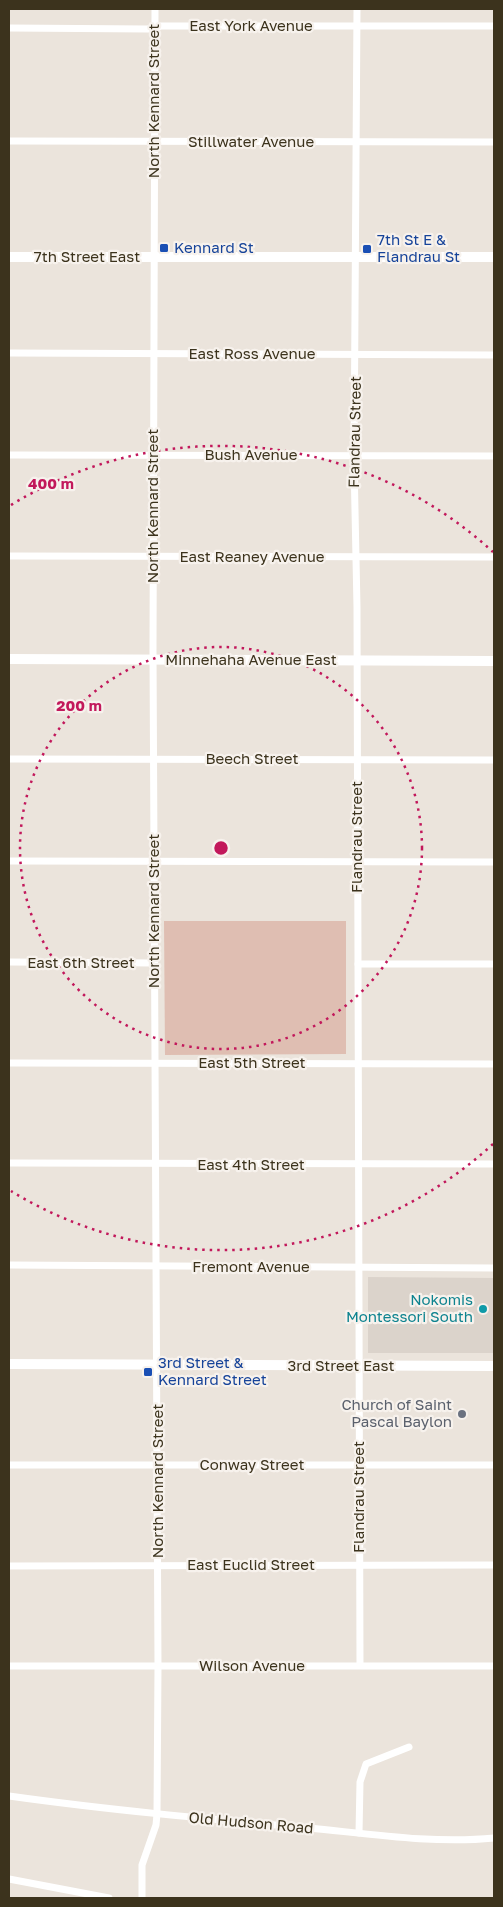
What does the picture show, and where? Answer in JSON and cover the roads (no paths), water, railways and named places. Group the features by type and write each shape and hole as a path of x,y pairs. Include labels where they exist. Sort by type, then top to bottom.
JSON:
{"street":[{"name":"North Kennard Street","path":"142,1898 144,1857 153,1835 157,1814 158,1466 153,759 155,9"},
{"name":"Flandrau Street","path":"357,9 355,557 358,862 360,1665"},
{"name":"East York Avenue","path":"9,28 494,26"},
{"name":"Stillwater Avenue","path":"9,141 494,142"},
{"name":"7th Street East","path":"9,257 494,257"},
{"name":"East Ross Avenue","path":"9,353 494,355"},
{"name":"Bush Avenue","path":"9,455 494,456"},
{"name":"East Reaney Avenue","path":"9,556 494,557"},
{"name":"Minnehaha Avenue East","path":"9,659 494,661"},
{"name":"Beech Street","path":"9,759 494,760"},
{"path":"9,861 494,862"},
{"name":"East 6th Street","path":"9,962 154,963"},
{"path":"358,964 494,964"},
{"name":"East 5th Street","path":"9,1063 494,1064"},
{"name":"East 4th Street","path":"9,1162 358,1165 494,1164"},
{"name":"Fremont Avenue","path":"9,1265 494,1268"},
{"name":"3rd Street East","path":"9,1364 494,1366"},
{"name":"Conway Street","path":"9,1465 494,1465"},
{"name":"East Euclid Street","path":"9,1566 494,1565"},
{"name":"Wilson Avenue","path":"9,1666 494,1666"},
{"path":"360,1833 360,1782 366,1764 409,1747"},
{"name":"Old Hudson Road","path":"9,1796 157,1814 360,1833 460,1840 494,1838"},
{"path":"9,1879 109,1898"}],"place":[{"name":"Kennard St","path":"164,248"},
{"name":"7th St E & Flandrau St","path":"367,249"},
{"name":"Nokomis Montessori South","path":"483,1309"},
{"name":"3rd Street & Kennard Street","path":"148,1372"},
{"name":"Church of Saint Pascal Baylon","path":"462,1414"}]}
